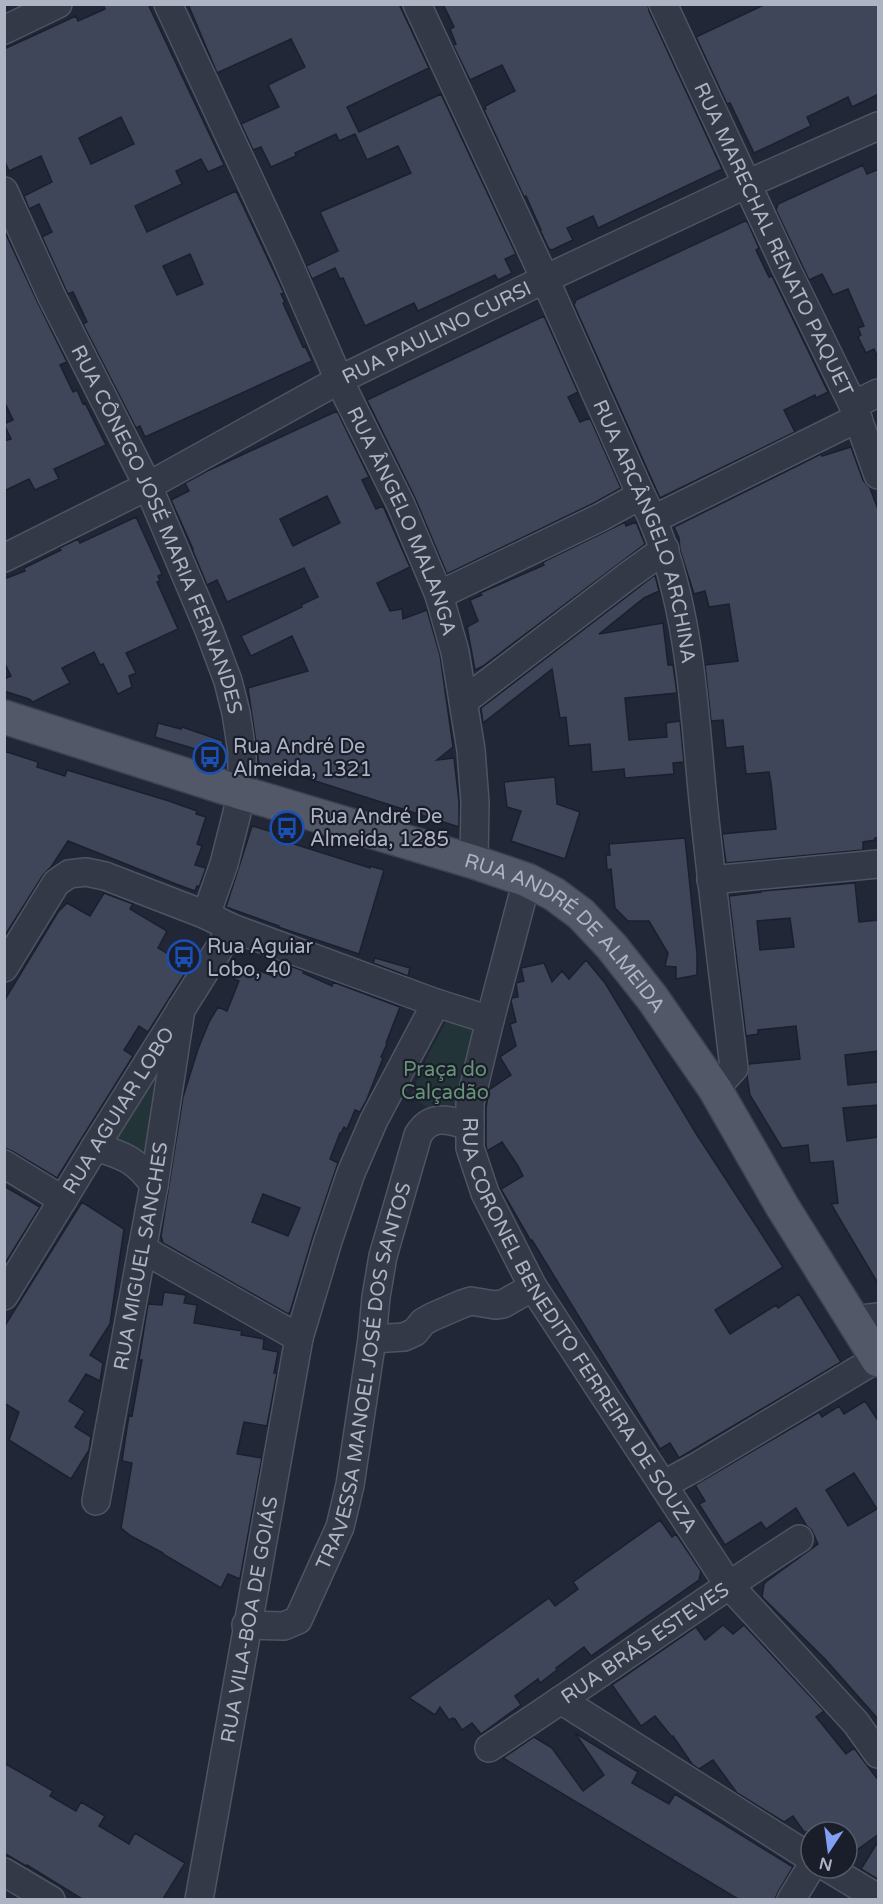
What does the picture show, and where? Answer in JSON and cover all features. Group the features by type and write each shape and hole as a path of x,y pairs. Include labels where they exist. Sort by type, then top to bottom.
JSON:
{"main road":[{"name":"RUA ANDRÉ DE ALMEIDA","path":"4,717 242,793 474,862 527,880 554,894 581,914 612,947 653,999 715,1089 782,1206 865,1318 878,1359"}],"street":[{"path":"4,30 58,4"},
{"name":"RUA ÂNGELO MALANGA","path":"168,4 286,258 339,380 401,505 439,595 455,652 471,750 475,802 474,862"},
{"name":"RUA ARCÂNGELO ARCHINA","path":"417,4 545,279 665,549 684,626 734,1068 715,1089"},
{"name":"RUA MARECHAL RENATO PAQUET","path":"663,4 855,411 879,475"},
{"name":"RUA PAULINO CURSI","path":"4,558 148,486 339,380 545,279 747,184 879,126"},
{"name":"RUA CÔNEGO JOSÉ MARIA FERNANDES","path":"4,191 52,297 148,486 228,681 242,752 242,793 224,864 206,915"},
{"path":"439,595 602,517 648,507 855,411 879,393"},
{"path":"464,701 665,549"},
{"path":"711,880 879,864"},
{"path":"4,968 56,883 69,874 86,872 105,876 206,915 232,928 436,1003 489,1020"},
{"name":"RUA CORONEL BENEDITO FERREIRA DE SOUZA","path":"527,880 489,1020 470,1103 470,1148 485,1193 533,1287 729,1584 855,1723 879,1754"},
{"name":"RUA AGUIAR LOBO","path":"4,1296 232,928"},
{"name":"RUA VILA-BOA DE GOIÁS","path":"199,1899 246,1625 299,1338 351,1173 374,1120 436,1003"},
{"name":"RUA MIGUEL SANCHES","path":"96,1501 154,1185 181,1009"},
{"name":"TRAVESSA MANOEL JOSÉ DOS SANTOS","path":"246,1625 284,1626 298,1620 327,1557 339,1527 350,1485 383,1256 418,1135 423,1126 431,1121 449,1120 470,1126"},
{"path":"95,1147 133,1161 154,1185"},
{"path":"4,1164 63,1200"},
{"path":"142,1249 299,1338"},
{"path":"372,1339 404,1337 411,1334 423,1322 462,1304 471,1301 503,1304 533,1287"},
{"path":"663,1485 878,1359"},
{"name":"RUA BRÁS ESTEVES","path":"489,1748 798,1539"},
{"path":"561,1700 799,1850"},
{"path":"4,1872 51,1899"},
{"path":"791,1899 803,1880"},
{"path":"848,1880 879,1898"}],"green space":[{"name":"Praça do Calçadão","path":"448,1018 483,1033 466,1104 433,1111 410,1097 429,1053"},
{"path":"171,1043 152,1165 107,1146"}],"building":[{"path":"103,4 148,4 224,165 208,172 201,159 176,171 182,184 135,206 147,232 236,191 284,293 281,294 285,302 283,303 312,361 145,437 140,426 136,428 83,324 87,322 73,292 68,294 66,290 42,237 52,232 39,204 29,209 24,196 52,182 41,156 9,171 4,160 4,49 76,16 78,21 105,9","holes":["121,117 134,144 91,164 79,138","190,254 203,284 177,295 163,266"]},
{"path":"188,4 399,4 429,68 347,107 359,132 441,94 516,254 505,259 512,273 498,280 495,275 418,311 414,303 365,326 343,278 340,279 335,268 312,279 306,266 338,251 320,212 411,173 398,146 367,160 355,134 339,141 336,134 271,167 261,147 253,150 241,124 279,107 268,85 305,67 291,39 217,73"},
{"path":"443,4 648,4 649,11 722,169 598,228 593,216 567,228 573,240 552,250 549,249 484,110 485,106 515,91 502,65 470,80 453,45 456,44 450,29 454,27"},
{"path":"766,4 879,4 879,94 852,107 848,97 807,117 811,126 754,153 730,103 727,104 696,37"},
{"path":"863,165 867,174 879,169 879,360 874,349 866,353 858,337 861,335 858,328 864,326 848,289 833,295 822,274 809,280 776,210 778,204"},
{"path":"745,221 759,248 756,250 769,277 772,276 828,392 816,398 815,395 784,410 795,432 660,498 574,305 576,300"},
{"path":"4,230 67,362 60,365 73,392 77,390 83,404 85,403 106,445 54,469 59,479 35,490 29,479 4,491 4,441 11,439 4,424 13,420 4,401"},
{"path":"544,316 578,392 568,397 580,422 590,418 621,488 447,574 415,498 367,400"},
{"path":"337,411 369,477 362,480 376,509 383,506 410,567 377,583 390,611 402,609 403,619 427,610 440,655 453,747 437,760 454,758 459,802 459,827 259,763 248,688 308,671 292,636 251,656 241,636 318,597 304,568 227,602 217,580 207,585 171,500 189,491 185,483","holes":["327,496 340,523 293,546 280,519"]},
{"path":"851,447 863,480 870,488 879,512 879,838 863,842 863,850 726,863 722,834 776,829 771,783 769,772 746,774 743,746 726,748 723,720 711,721 705,665 738,661 729,604 709,607 705,591 694,594 674,527 821,454 822,456"},
{"path":"136,517 162,574 158,576 160,581 157,582 178,629 126,653 136,673 129,676 132,687 118,694 103,664 100,665 94,652 62,668 70,683 33,702 4,691 4,679 11,676 4,662 4,579 25,571 24,568 78,539 80,543"},
{"path":"625,522 626,526 636,522 645,544 475,670 467,627 478,621 470,600 482,595 480,593 544,565 543,562"},
{"path":"655,575 659,591 644,598 599,634 663,623 668,665 673,665 677,693 625,698 629,740 667,737 666,723 680,721 684,762 673,763 674,774 625,778 624,769 592,772 590,744 569,746 566,717 560,718 552,669 483,723 481,708"},
{"path":"158,723 181,729 182,727 223,741 219,756 155,737"},
{"path":"4,751 38,762 37,767 65,776 67,770 169,801 197,811 196,814 206,817 197,844 202,846 195,865 206,868 199,887 197,886 195,891 68,841 43,875 4,937"},
{"path":"555,777 557,804 580,812 565,859 511,841 521,811 507,807 504,782"},
{"path":"252,826 279,834 278,839 370,868 370,866 384,870 359,954 226,907"},
{"path":"685,838 697,954 697,975 676,979 676,967 665,966 668,953 649,921 628,921 615,908 611,869 607,870 606,855 610,855 609,844"},
{"path":"855,883 859,922 879,920 879,1051 845,1055 848,1085 879,1082 879,1105 843,1108 847,1141 879,1137 879,1285 831,1204 838,1203 833,1161 810,1163 808,1145 782,1148 750,1095 747,1076 749,1064 800,1059 796,1026 758,1030 758,1034 746,1036 729,896","holes":["790,918 794,947 760,950 757,921"]},
{"path":"104,893 133,904 130,909 167,931 158,948 179,960 177,964 187,970 148,1032 139,1026 124,1050 133,1056 57,1178 4,1148 4,1001 58,912 67,903 90,916"},
{"path":"375,958 410,968 408,976 373,963"},
{"path":"586,960 605,983 697,1135 783,1267 715,1310 730,1334 776,1305 778,1308 799,1294 841,1362 679,1458 670,1443 660,1449 501,1189 523,1176 518,1166 502,1142 487,1151 486,1108 489,1090 511,1075 500,1057 516,1046 510,1024 516,1022 511,1001 512,998 518,997 516,983 524,981 521,968 544,963 552,982 562,971 569,979"},
{"path":"279,962 304,971 303,973 332,986 333,982 400,1007 367,1099 360,1112 355,1110 347,1129 344,1127 340,1133 330,1159 338,1163 288,1314 163,1243 161,1236 183,1097 209,1022 218,1007 227,1011 239,981 234,979 242,966 247,968 248,966 273,976","holes":["263,1194 300,1208 288,1236 252,1222"]},
{"path":"4,1186 40,1207 4,1265"},
{"path":"82,1202 124,1229 110,1324 90,1355 103,1363 100,1381 86,1374 69,1401 85,1411 75,1427 91,1437 89,1450 71,1479 9,1440 19,1412 4,1403 4,1327"},
{"path":"164,1292 186,1295 184,1303 197,1305 194,1323 242,1331 241,1335 264,1339 263,1349 278,1352 274,1373 277,1373 267,1426 244,1422 237,1454 262,1458 240,1579 228,1574 221,1588 121,1528 132,1463 122,1461 129,1415 132,1416 142,1360 139,1360 148,1304 162,1305"},
{"path":"865,1401 879,1422 879,1720 825,1659 762,1597 764,1584 767,1581 818,1544 796,1508 766,1529 761,1522 725,1545 699,1504 705,1501 695,1485 819,1412 822,1417 839,1406 844,1414","holes":["854,1473 877,1509 848,1526 826,1490"]},
{"path":"660,1520 672,1537 676,1534 701,1571 699,1580 591,1656 584,1647 540,1683 538,1679 515,1696 521,1705 481,1734 472,1723 462,1730 455,1719 449,1720 440,1707 435,1715 409,1698 549,1598 555,1606 578,1589 573,1582"},
{"path":"723,1625 733,1634 744,1625 824,1711 816,1717 846,1754 854,1748 879,1781 879,1834 859,1848 859,1820 799,1820 799,1825 793,1816 784,1822 737,1793 713,1760 699,1769 692,1764 673,1736 655,1716 641,1726 612,1685 696,1627 705,1640"},
{"path":"575,1733 638,1772 632,1783 669,1804 675,1794 793,1867 775,1899 738,1899 503,1758 534,1737 552,1748 583,1791 604,1775"},
{"path":"4,1763 53,1791 50,1796 76,1811 81,1802 105,1816 99,1826 129,1844 135,1833 185,1863 163,1899 82,1899 4,1853"},
{"path":"879,1840 879,1880 861,1869"}],"place":[{"name":"Rua André De Almeida, 1321","path":"210,757"},
{"name":"Rua André De Almeida, 1285","path":"287,828"},
{"name":"Rua Aguiar Lobo, 40","path":"184,957"}]}
